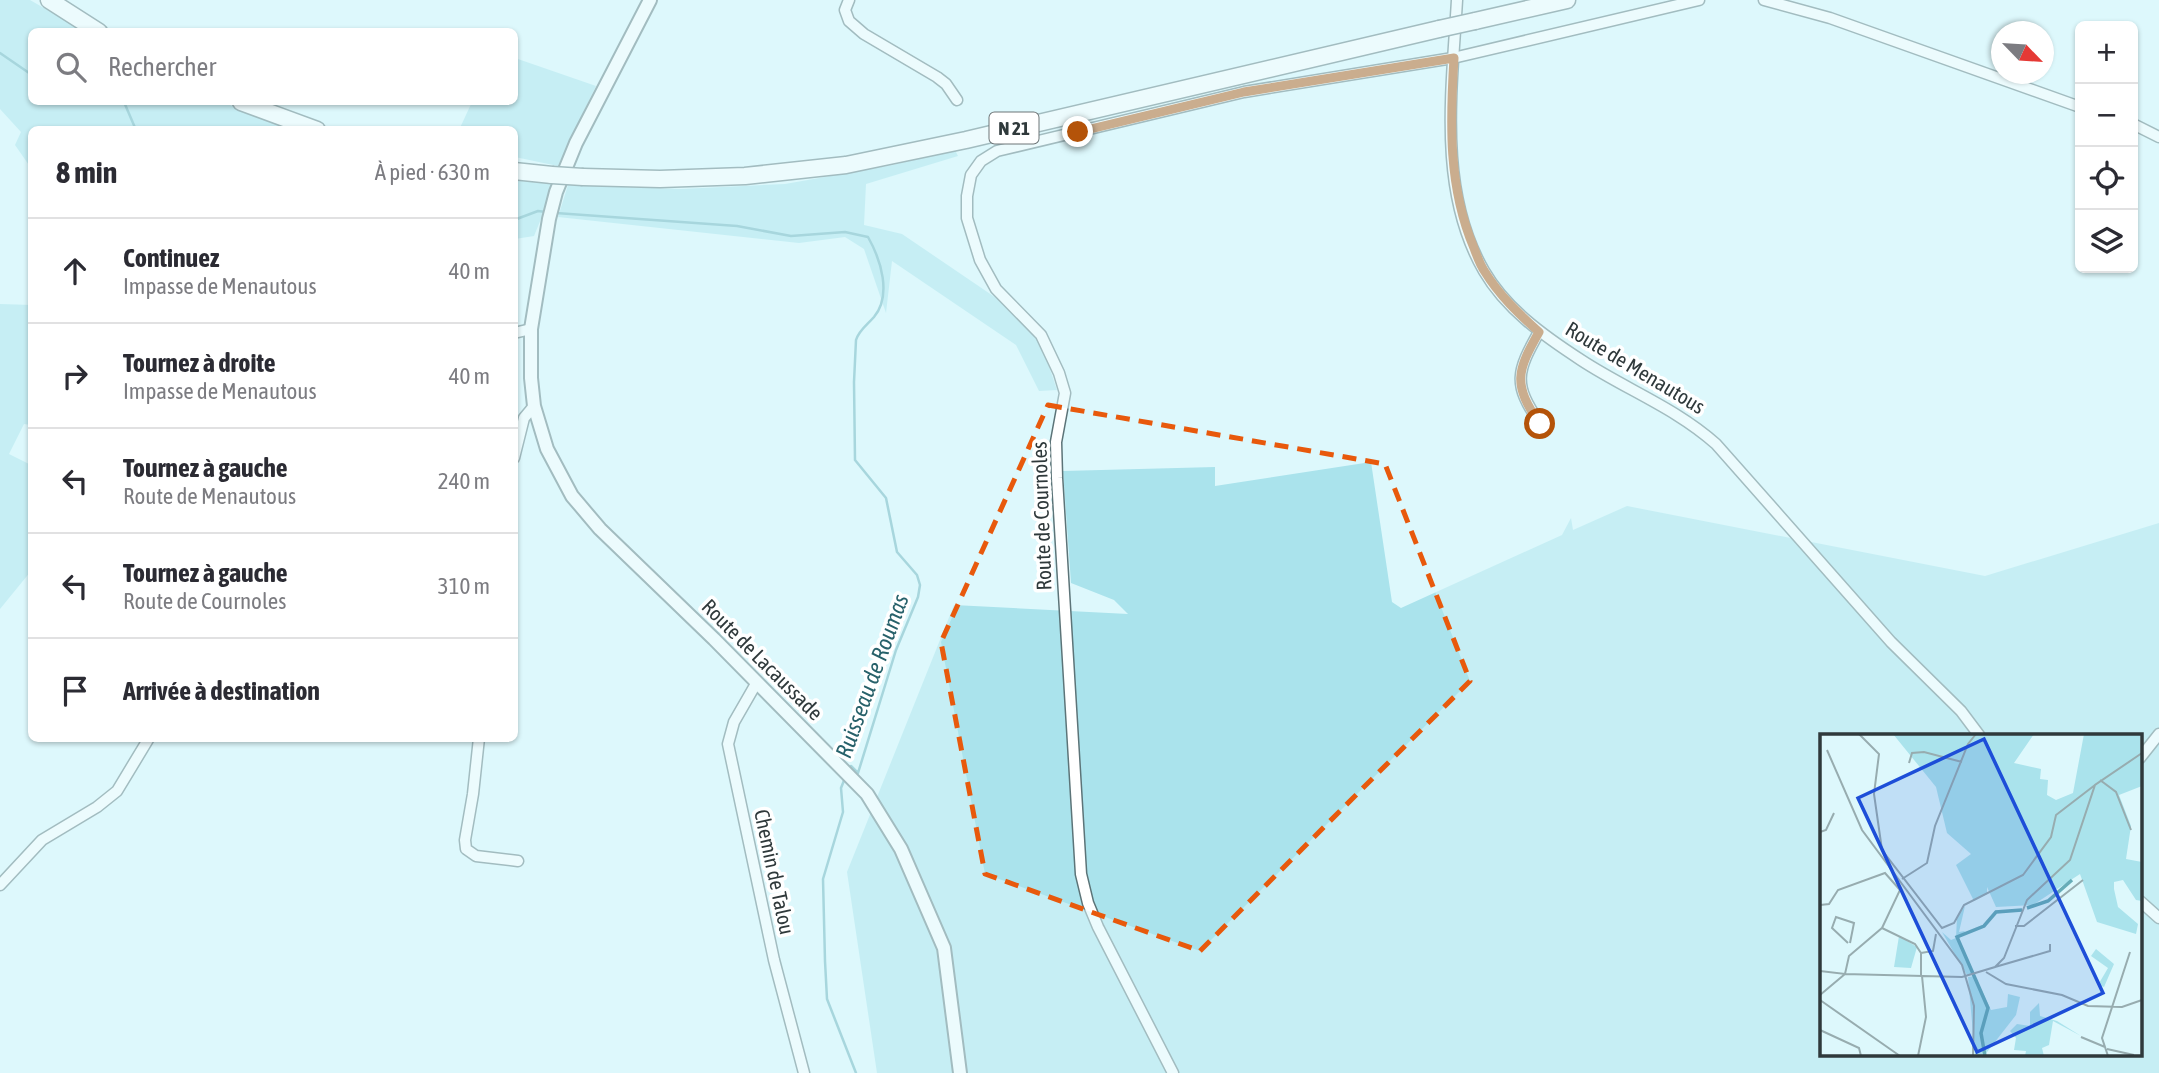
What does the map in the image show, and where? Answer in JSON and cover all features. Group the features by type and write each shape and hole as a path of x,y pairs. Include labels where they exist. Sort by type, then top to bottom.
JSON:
{"main road":[{"path":"48,0 93,28"},
{"name":"N 21","path":"518,171 583,177 660,179 745,176 846,165 965,140 1567,0"},
{"path":"249,105 306,126"}],"street":[{"name":"Route de Lacaussade","path":"650,0 576,143 556,192 531,330 534,405 547,449 572,496 600,529 867,794 901,849 944,948 960,1073"},
{"path":"849,0 845,10 849,21 864,34 937,76 957,100"},
{"name":"Route de Menautous","path":"1457,0 1450,124 1455,183 1466,230 1484,271 1513,308 1539,332 1584,362 1693,424 1716,444 1891,642 1961,710 1978,734"},
{"name":"Route de Cournoles","path":"1173,1073 1098,927 1088,903 1081,874 1057,478 1056,442 1065,393 1059,373 1041,335 996,289 980,260 967,218 971,176 981,161 998,151 1244,92 1454,58 1699,0"},
{"path":"1764,0 1830,18 2075,105"},
{"path":"2138,126 2159,137"},
{"path":"518,332 531,330"},
{"path":"1539,332 1523,360 1520,381 1531,411 1540,424"},
{"path":"518,442 524,418 534,405"},
{"name":"Chemin de Talou","path":"757,682 734,722 728,744 774,960 804,1073"},
{"path":"2142,755 2159,734"},
{"path":"0,885 42,840 97,807 117,791 147,742"},
{"path":"479,742 466,849 476,856 518,861"},
{"path":"2142,903 2159,918"}],"highlighted area":[{"path":"1048,405 1385,464 1470,681 1200,951 985,874 941,642"}],"shaded area":[{"path":"0,0 30,0 79,28 28,28 28,105 230,105 285,126 28,126 28,164 15,145 21,132 0,109"},
{"path":"518,59 596,86 558,166 518,158 518,126 461,126 471,105 518,105"},
{"path":"955,150 958,156 866,184 864,225 902,234 1005,304 1040,339 1057,390 1039,391 1016,345 892,261 886,313 864,249 845,237 799,243 558,217 568,185 681,189 785,184 893,165"},
{"path":"518,179 556,182 534,236 518,239"},
{"path":"0,304 28,305 28,425 24,424 9,454 28,464 28,575 0,609"},
{"path":"1371,462 1392,602 1401,608 1562,535 1571,518 1573,530 1627,506 1985,576 2159,523 2159,1073 877,1073 847,872 954,605 1128,614 1114,600 1071,583 1063,471 1215,467 1215,486"}],"waterway":[{"name":"Ruisseau de Roumas","path":"0,53 28,72"},
{"name":"Ruisseau de Roumas","path":"125,105 134,126"},
{"name":"Ruisseau de Roumas","path":"518,218 538,211 546,212"},
{"name":"Ruisseau de Roumas","path":"556,213 737,226 791,236 845,232 868,237 877,256 883,288 879,308 856,340 855,460 886,498 897,552 917,575 920,585 918,597 896,650 858,773 851,766 850,769"},
{"name":"Ruisseau de Roumas","path":"845,778 841,788 843,812 823,879 825,961 827,999 856,1073"}],"route":[{"path":"1078,132 1244,92 1454,58 1450,124 1455,183 1466,230 1484,271 1513,308 1539,332 1523,360 1520,381 1531,411 1540,424"}]}
